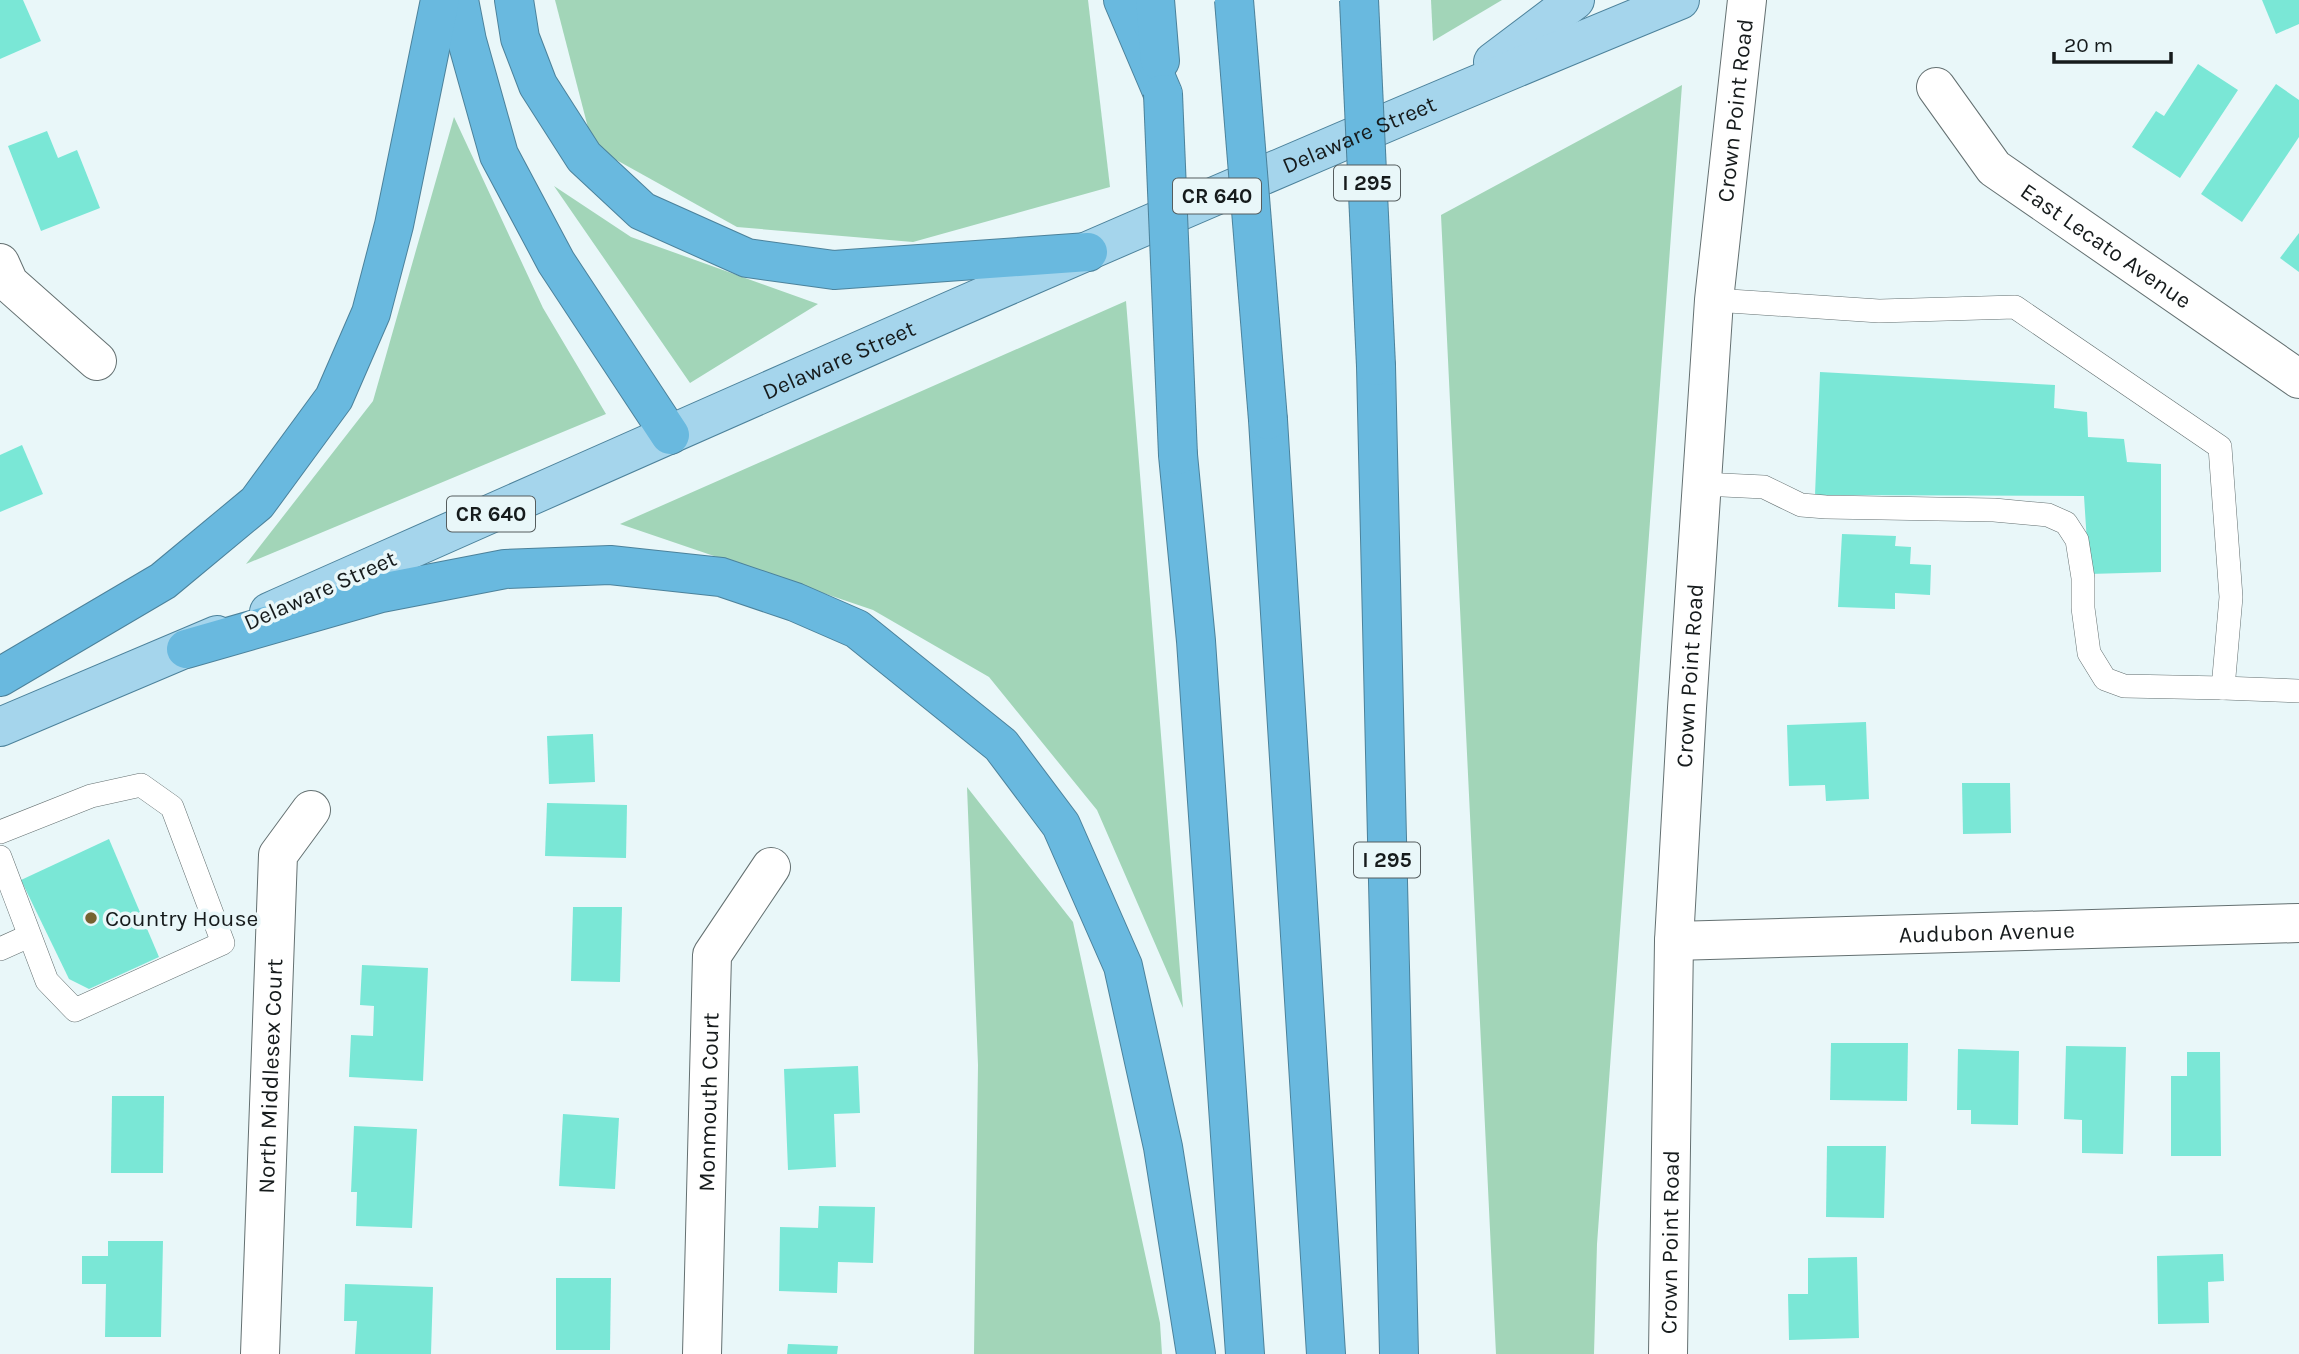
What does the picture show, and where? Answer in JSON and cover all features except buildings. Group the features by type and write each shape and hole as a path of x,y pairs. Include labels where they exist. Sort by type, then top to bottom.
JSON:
{"highway":[{"path":"0,677 163,581 257,503 334,398 371,313 413,138 440,0"},
{"path":"459,0 467,41 499,155 556,262 670,435"},
{"path":"514,0 520,38 538,85 584,157 642,211 747,258 834,270 1088,252"},
{"path":"1123,0 1163,94"},
{"path":"1155,0 1163,94 1178,456 1196,641 1245,1354"},
{"path":"1234,0 1268,420 1326,1354"},
{"name":"I 295","path":"1359,0 1376,366 1398,1354"},
{"path":"186,649 381,593 505,569 597,566 721,577 795,602 857,629 1001,744 1060,825 1124,966 1163,1147 1196,1354"}],"main road":[{"path":"1453,93 1575,0"},
{"name":"Delaware Street","path":"0,727 186,649 1453,93 1680,0"}],"street":[{"name":"Crown Point Road","path":"1668,1354 1674,941 1714,300 1747,0"},
{"name":"East Lecato Avenue","path":"1936,88 1994,168 2299,379"},
{"path":"0,263 9,283 97,361"},
{"name":"North Middlesex Court","path":"260,1354 278,855 311,810"},
{"name":"Monmouth Court","path":"702,1354 712,954 771,867"},
{"name":"Audubon Avenue","path":"1674,941 2299,923"}],"lane":[{"path":"1714,300 1879,312 2015,307 2220,447 2231,597 2222,688"},
{"path":"1702,484 1764,487 1801,505 1994,510 2048,515 2066,523 2077,540 2089,653 2105,679 2124,686 2299,691"},
{"path":"0,832 91,796 141,785 172,807 223,943 75,1010 47,981 0,857"},
{"path":"0,949 29,936"}],"green space":[{"path":"555,0 1088,0 1110,187 913,242 737,227 593,147"},
{"path":"1431,0 1502,0 1433,41"},
{"path":"1682,85 1597,1244 1594,1354 1496,1354 1441,215"},
{"path":"454,117 543,308 606,414 246,564 373,401"},
{"path":"554,186 631,237 818,304 690,383"},
{"path":"1126,301 1183,1008 1097,810 989,677 873,610 620,524"},
{"path":"967,787 1073,922 1160,1323 1162,1354 974,1354 978,1065"}],"place":[{"name":"Country House","path":"91,918"}]}
